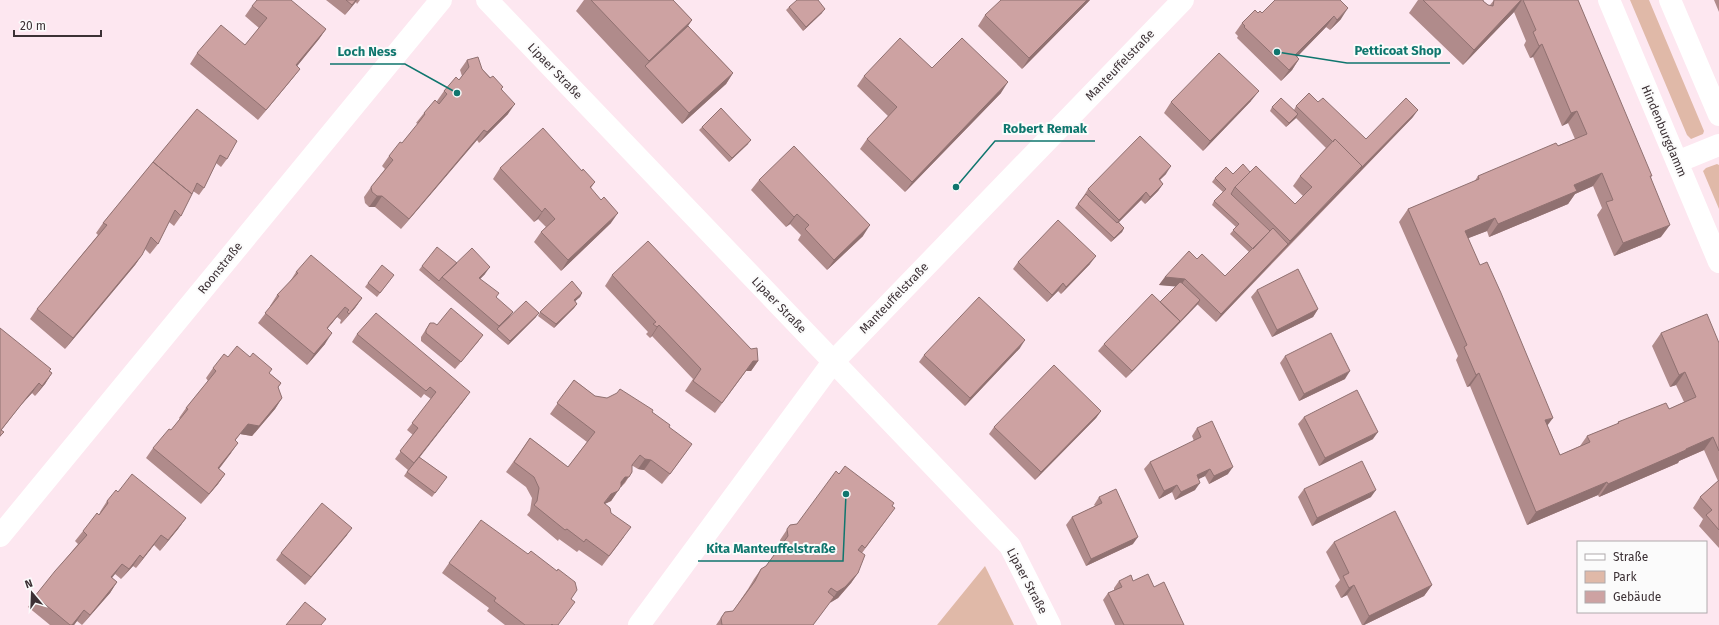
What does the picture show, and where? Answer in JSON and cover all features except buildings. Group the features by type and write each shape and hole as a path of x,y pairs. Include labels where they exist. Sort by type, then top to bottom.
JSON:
{"street":[{"name":"Roonstraße","path":"0,536 441,0"},
{"name":"Lipaer Straße","path":"487,0 1010,546 1050,625"},
{"name":"Manteuffelstraße","path":"639,625 833,362 1183,0"},
{"name":"Hindenburgdamm","path":"1609,0 1719,262"},
{"path":"1670,0 1719,114"},
{"path":"1677,162 1719,145"}],"green space":[{"path":"1630,0 1649,0 1704,131 1703,134 1691,139 1687,135"},
{"path":"1717,164 1719,165 1719,209 1703,171 1706,168"},
{"path":"985,566 1014,625 937,625"}],"place":[{"name":"Petticoat Shop","path":"1277,52"},
{"name":"Loch Ness","path":"457,93"},
{"name":"Robert Remak","path":"956,187"},
{"name":"Kita Manteuffelstraße","path":"846,494"}]}
